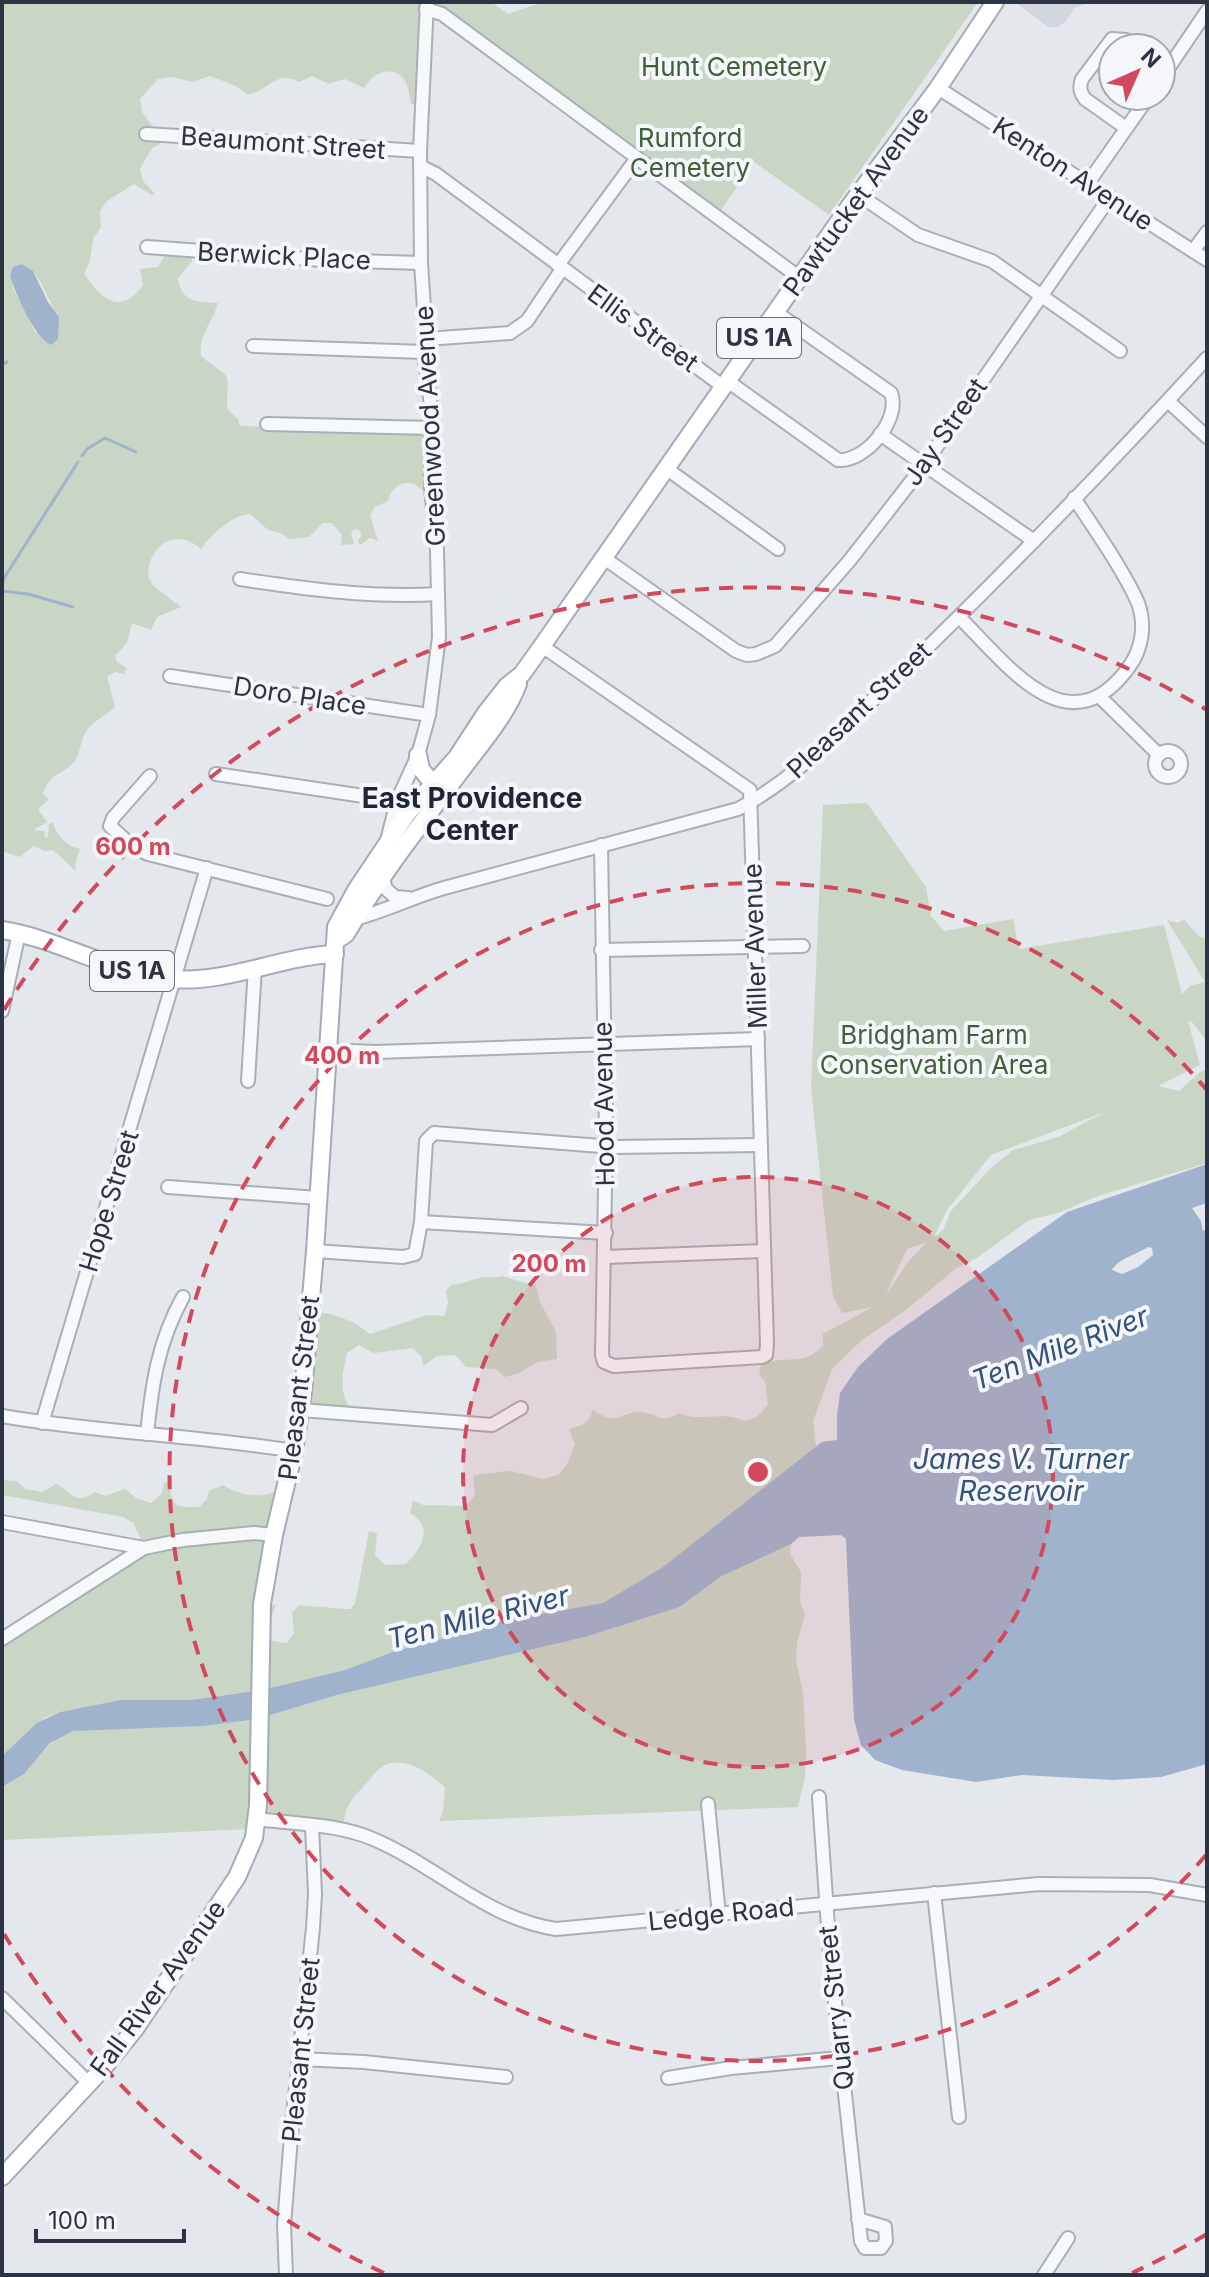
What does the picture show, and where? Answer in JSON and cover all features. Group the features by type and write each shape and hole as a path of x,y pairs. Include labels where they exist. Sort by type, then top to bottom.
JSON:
{"main road":[{"name":"Pawtucket Avenue","path":"336,947 507,686 522,674 542,646 800,278 938,88 995,2"},
{"path":"418,755 421,769 438,790"},
{"name":"Pawtucket Avenue","path":"336,947 336,927 387,842 407,814 438,790"},
{"name":"US 1A","path":"10,931 137,973 176,980 255,967 336,947"},
{"name":"Pleasant Street","path":"257,1819 262,1604 301,1410 336,947"},
{"name":"Fall River Avenue","path":"3,2175 135,2029 237,1877 250,1852 257,1819"}],"street":[{"name":"Greenwood Avenue","path":"387,842 397,801 418,755 429,715 439,637 421,263 420,151 427,6"},
{"path":"427,6 800,278"},
{"path":"1177,51 1207,11"},
{"path":"1097,59 1080,86 1081,94 1097,107"},
{"name":"Kenton Avenue","path":"938,88 1207,260"},
{"path":"1103,112 1126,128"},
{"path":"1088,183 1138,112"},
{"name":"Beaumont Street","path":"146,134 420,151"},
{"path":"253,346 425,346 510,333 527,321 560,267 637,158"},
{"name":"Ellis Street","path":"420,166 436,174 560,267 838,460 853,459 862,454 880,434"},
{"path":"859,195 918,235 982,256 1120,351"},
{"name":"Jay Street","path":"604,558 736,651 747,655 763,653 783,638 850,560 924,465 1110,197"},
{"path":"1193,251 1207,232"},
{"name":"Berwick Place","path":"147,247 322,260 421,263"},
{"path":"777,313 891,393 893,409 880,434 1034,541"},
{"name":"Pleasant Street","path":"355,919 386,911 411,898 738,809 762,796 820,749 959,617 1207,358"},
{"path":"1168,401 1207,437"},
{"path":"267,424 431,428"},
{"path":"667,469 778,549"},
{"path":"959,617 1032,689 1073,703 1100,697 1135,657 1142,642 1139,605 1074,498"},
{"path":"240,579 316,590 438,594"},
{"path":"542,646 750,790 752,801"},
{"name":"Doro Place","path":"170,676 429,715"},
{"path":"1100,697 1159,755"},
{"path":"216,774 397,801"},
{"path":"150,776 113,818 110,826 132,846 148,854 327,899"},
{"name":"Miller Avenue","path":"604,1362 614,1366 756,1359 766,1355 752,801"},
{"name":"Hood Avenue","path":"601,845 606,1145 604,1362"},
{"name":"Hope Street","path":"42,1423 207,868"},
{"path":"383,879 386,889 395,897 411,898"},
{"path":"2,1011 10,931"},
{"path":"601,950 803,946"},
{"path":"248,1081 255,967"},
{"path":"328,1050 376,1052 758,1039"},
{"path":"315,1251 410,1257 417,1251 426,1141 434,1133 606,1145 760,1145"},
{"path":"168,1187 318,1198"},
{"path":"421,1222 606,1233"},
{"path":"605,1257 763,1251"},
{"path":"147,1434 154,1371 173,1315 183,1297"},
{"path":"301,1410 492,1425 521,1408"},
{"path":"2,1416 294,1451"},
{"path":"2,1522 144,1548"},
{"path":"2,1639 144,1548 183,1540 254,1533 274,1535"},
{"name":"Quarry Street","path":"819,1797 825,1904 858,2219"},
{"path":"708,1804 719,1915"},
{"name":"Ledge Road","path":"257,1819 372,1838 492,1910 542,1927 569,1929 1039,1884 1150,1885 1207,1895"},
{"name":"Pleasant Street","path":"286,2275 284,2225 315,1894 312,1826"},
{"path":"934,1893 959,2117"},
{"path":"4,2006 89,2083"},
{"path":"668,2078 731,2068 840,2058"},
{"path":"299,2059 364,2062 506,2077"},
{"path":"1044,2275 1068,2238"}],"shaded area":[{"path":"1015,2 1091,2 1075,8 1058,27 1048,27"}],"green space":[{"path":"2,2 427,2 420,104 411,104 405,81 392,72 376,75 364,88 345,79 329,84 312,76 299,82 279,79 248,95 236,86 210,76 193,82 171,77 158,79 140,99 142,112 161,138 160,144 152,148 140,169 143,181 155,194 134,184 107,201 100,211 101,227 93,239 90,261 84,274 104,296 118,302 134,295 143,285 140,269 158,267 167,252 192,254 192,261 178,278 180,286 192,300 218,303 204,335 201,356 226,376 227,409 238,419 240,426 428,432 426,492 414,484 397,486 388,501 375,507 370,515 378,541 370,538 360,545 360,530 354,529 351,533 354,544 341,545 342,535 332,523 323,523 309,537 290,539 268,530 250,514 223,526 201,549 189,541 177,539 158,548 149,566 152,584 181,607 157,617 151,630 132,623 127,643 115,656 117,662 127,668 124,674 116,672 107,676 115,707 89,728 76,759 53,777 43,794 49,799 38,809 47,822 35,831 44,831 45,837 48,837 52,822 63,840 80,849 76,871 53,850 44,851 34,846 19,857 2,851","holes":["22,264 29,268 59,317 36,333 13,288 14,267"]},
{"path":"435,2 491,2 508,14 543,2 978,2 829,215 754,162 719,213"},
{"name":"Bridgham Farm Conservation Area","path":"867,803 926,887 931,916 944,931 1013,919 1019,949 1164,925 1182,994 1190,986 1205,982 1167,920 1177,923 1184,920 1207,940 1207,1042 1188,1021 1200,1065 1158,1086 1179,1091 1207,1069 1207,1163 1029,1220 977,1258 955,1269 906,1310 862,1340 832,1369 813,1421 816,1448 663,1567 603,1603 495,1622 392,1652 345,1670 261,1690 191,1700 120,1700 60,1712 46,1717 2,1756 2,1639 138,1548 141,1539 133,1523 123,1517 2,1495 2,1480 17,1481 25,1489 42,1492 56,1484 78,1498 95,1492 105,1496 125,1489 136,1498 151,1503 162,1493 164,1483 168,1482 175,1504 190,1507 199,1507 207,1499 209,1491 223,1485 251,1495 266,1494 279,1488 261,1604 276,1605 268,1626 272,1641 287,1643 294,1633 292,1613 299,1605 350,1609 355,1604 369,1531 377,1533 375,1555 385,1565 406,1564 412,1558 424,1532 418,1519 410,1513 413,1500 423,1505 466,1506 475,1495 475,1475 511,1471 543,1479 558,1475 567,1464 575,1445 569,1429 585,1423 593,1409 608,1418 635,1412 664,1418 679,1413 744,1421 757,1417 768,1405 765,1382 759,1374 761,1365 800,1359 815,1353 823,1346 823,1334 873,1307 842,1313 833,1296 811,1088 823,805","holes":["1105,1112 1058,1137 1013,1150 991,1168 951,1211 943,1230 934,1237 947,1210 991,1155","927,1242 908,1262 885,1296 907,1249"]},
{"path":"502,1276 536,1286 540,1302 556,1332 557,1359 537,1362 505,1377 496,1369 466,1367 455,1355 437,1356 423,1366 422,1357 413,1348 374,1353 359,1345 347,1353 344,1367 343,1388 350,1407 347,1415 308,1411 310,1311 342,1318 370,1334 427,1315 444,1316 448,1303 446,1291 451,1285"},
{"path":"791,1544 790,1554 801,1572 800,1602 805,1614 797,1643 796,1661 803,1693 806,1750 805,1777 798,1807 439,1821 445,1788 418,1768 393,1763 379,1769 355,1795 347,1809 344,1825 2,1840 2,1787 24,1772 58,1738 68,1733 204,1726 257,1719 337,1695 585,1637 681,1607 720,1577"}],"water":[{"path":"22,264 33,271 59,317 58,339 51,345 32,324 12,283 10,275 13,267"},
{"name":"James V. Turner Reservoir","path":"1207,1164 1207,1203 1192,1208 1201,1221 1203,1231 1207,1229 1207,1764 1161,1777 1113,1780 1022,1775 976,1782 902,1770 875,1760 861,1745 854,1720 846,1539 841,1535 799,1537 791,1544 720,1577 680,1607 585,1637 337,1695 257,1719 204,1726 73,1731 50,1743 24,1774 2,1787 2,1756 37,1723 60,1712 120,1700 191,1700 261,1690 345,1670 392,1652 495,1622 603,1603 663,1567 822,1442 837,1440 840,1393 858,1367 887,1339 1067,1212","holes":["1148,1247 1152,1248 1153,1255 1138,1267 1122,1274 1112,1270 1123,1260"]}],"waterway":[{"path":"2,364 7,362"},
{"path":"82,456 87,449 105,438 136,452"},
{"path":"2,588 4,578 78,462"},
{"path":"2,591 28,594 73,607"}],"district":[{"name":"East Providence Center","path":"472,814"}],"park label":[{"name":"Hunt Cemetery","path":"734,67"},
{"name":"Rumford Cemetery","path":"690,153"}],"water label":[{"name":"Ten Mile River","path":"1060,1348"},
{"name":"Ten Mile River","path":"478,1617"}]}
